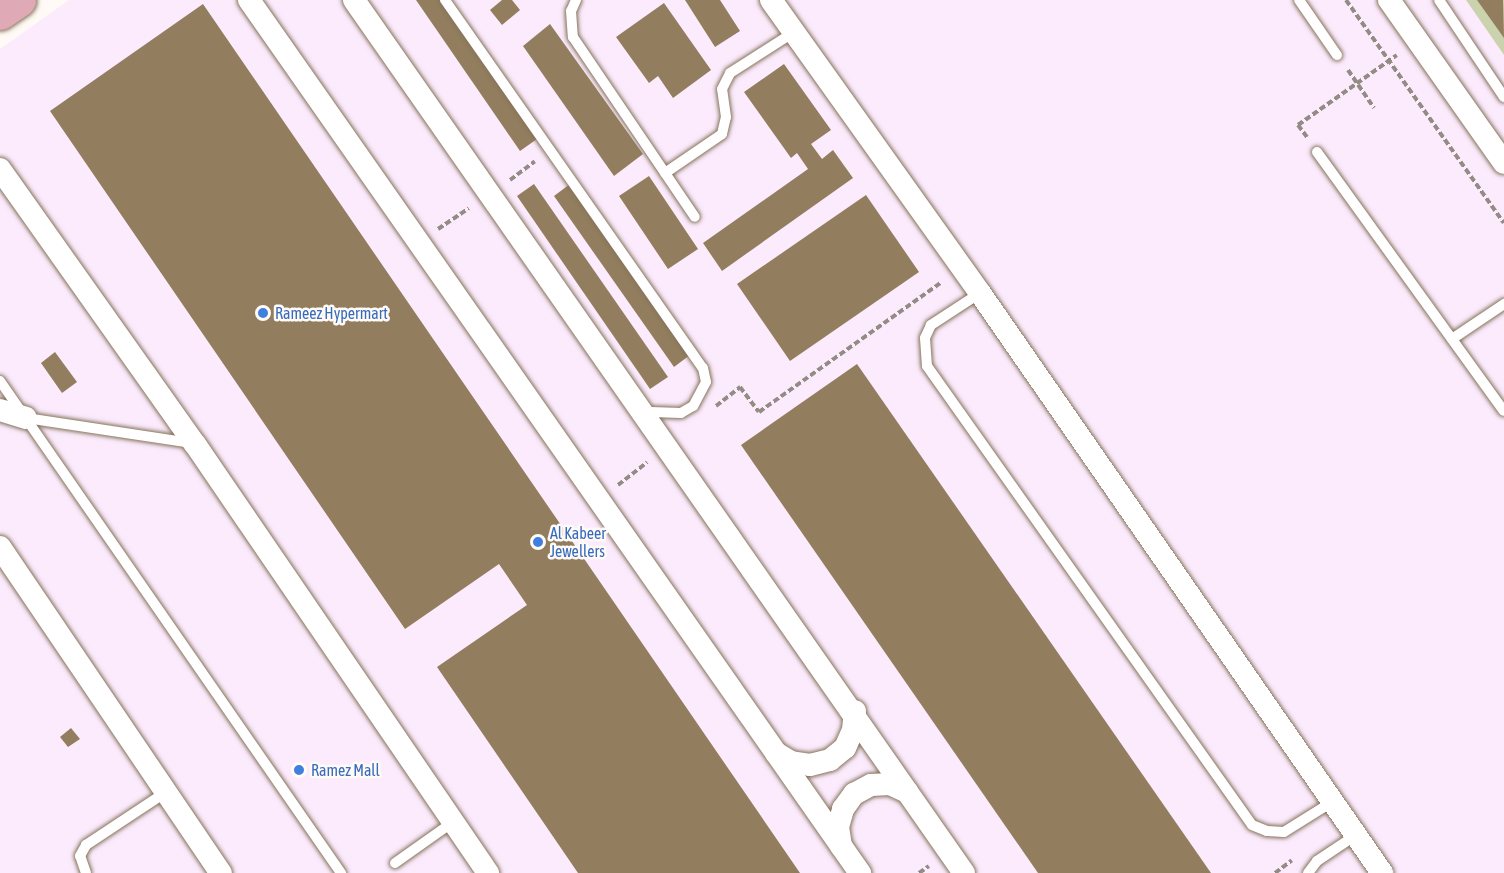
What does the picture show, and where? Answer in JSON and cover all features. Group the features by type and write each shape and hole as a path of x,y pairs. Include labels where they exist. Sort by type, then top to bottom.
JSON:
{"main road":[{"path":"0,13 19,0"}],"street":[{"path":"249,0 861,873"},
{"path":"264,0 264,23"},
{"path":"354,0 642,412 855,711 964,873"},
{"path":"771,0 980,293 1382,873"},
{"path":"1389,0 1504,163"},
{"path":"0,169 9,193 195,444 488,873"},
{"path":"0,410 26,418"},
{"path":"0,547 221,873"},
{"path":"775,752 791,762 810,765 830,760 845,748 854,730 855,711"},
{"path":"842,846 838,827 843,809 854,794 871,785 890,784 908,792"}],"lane":[{"path":"445,0 703,368 706,382 693,406 674,414 642,412"},
{"path":"576,0 570,24 573,37 695,217"},
{"path":"1299,0 1337,55"},
{"path":"1439,0 1504,97"},
{"path":"665,173 722,134 726,117 722,90 730,73 794,32"},
{"path":"1317,152 1504,411"},
{"path":"980,293 931,325 924,345 927,366 1252,825 1267,831 1284,832 1332,802"},
{"path":"1452,339 1504,304"},
{"path":"0,381 341,873"},
{"path":"26,418 195,444"},
{"path":"86,873 80,856 86,845 166,792"},
{"path":"395,863 453,822"},
{"path":"1308,873 1317,861 1356,835"}],"path":[{"path":"1346,0 1504,223"},
{"path":"1317,152 1298,125 1418,41"},
{"path":"1337,55 1374,108"},
{"path":"713,409 740,387 759,412 962,268"},
{"path":"599,501 667,446"}],"shaded area":[{"path":"69,0 1504,0 1504,873 0,873 0,49"}],"green space":[{"path":"1466,0 1504,0 1504,55"}],"building":[{"path":"416,0 441,0 537,139 520,151"},
{"path":"502,0 512,0 520,10 502,25 490,10"},
{"path":"685,0 720,0 740,31 715,47"},
{"path":"1477,0 1503,0 1504,38"},
{"path":"664,3 711,70 673,98 658,76 649,83 616,37"},
{"path":"203,4 800,873 578,873 437,667 527,605 499,564 405,629 50,111"},
{"path":"550,24 643,154 614,176 523,46"},
{"path":"784,64 831,130 811,144 822,159 833,150 853,178 722,271 703,243 808,169 797,153 791,158 744,92"},
{"path":"649,176 698,249 668,269 619,196"},
{"path":"534,184 668,377 650,389 517,196"},
{"path":"570,184 690,355 674,367 554,196"},
{"path":"866,195 919,272 790,361 737,284"},
{"path":"55,352 77,382 62,393 41,363"},
{"path":"857,364 1211,873 1038,873 741,445"},
{"path":"71,728 80,739 68,747 60,737"}],"place":[{"name":"Rameez Hypermart","path":"263,313"},
{"name":"Al Kabeer Jewellers","path":"538,542"},
{"name":"Ramez Mall","path":"299,770"}]}
